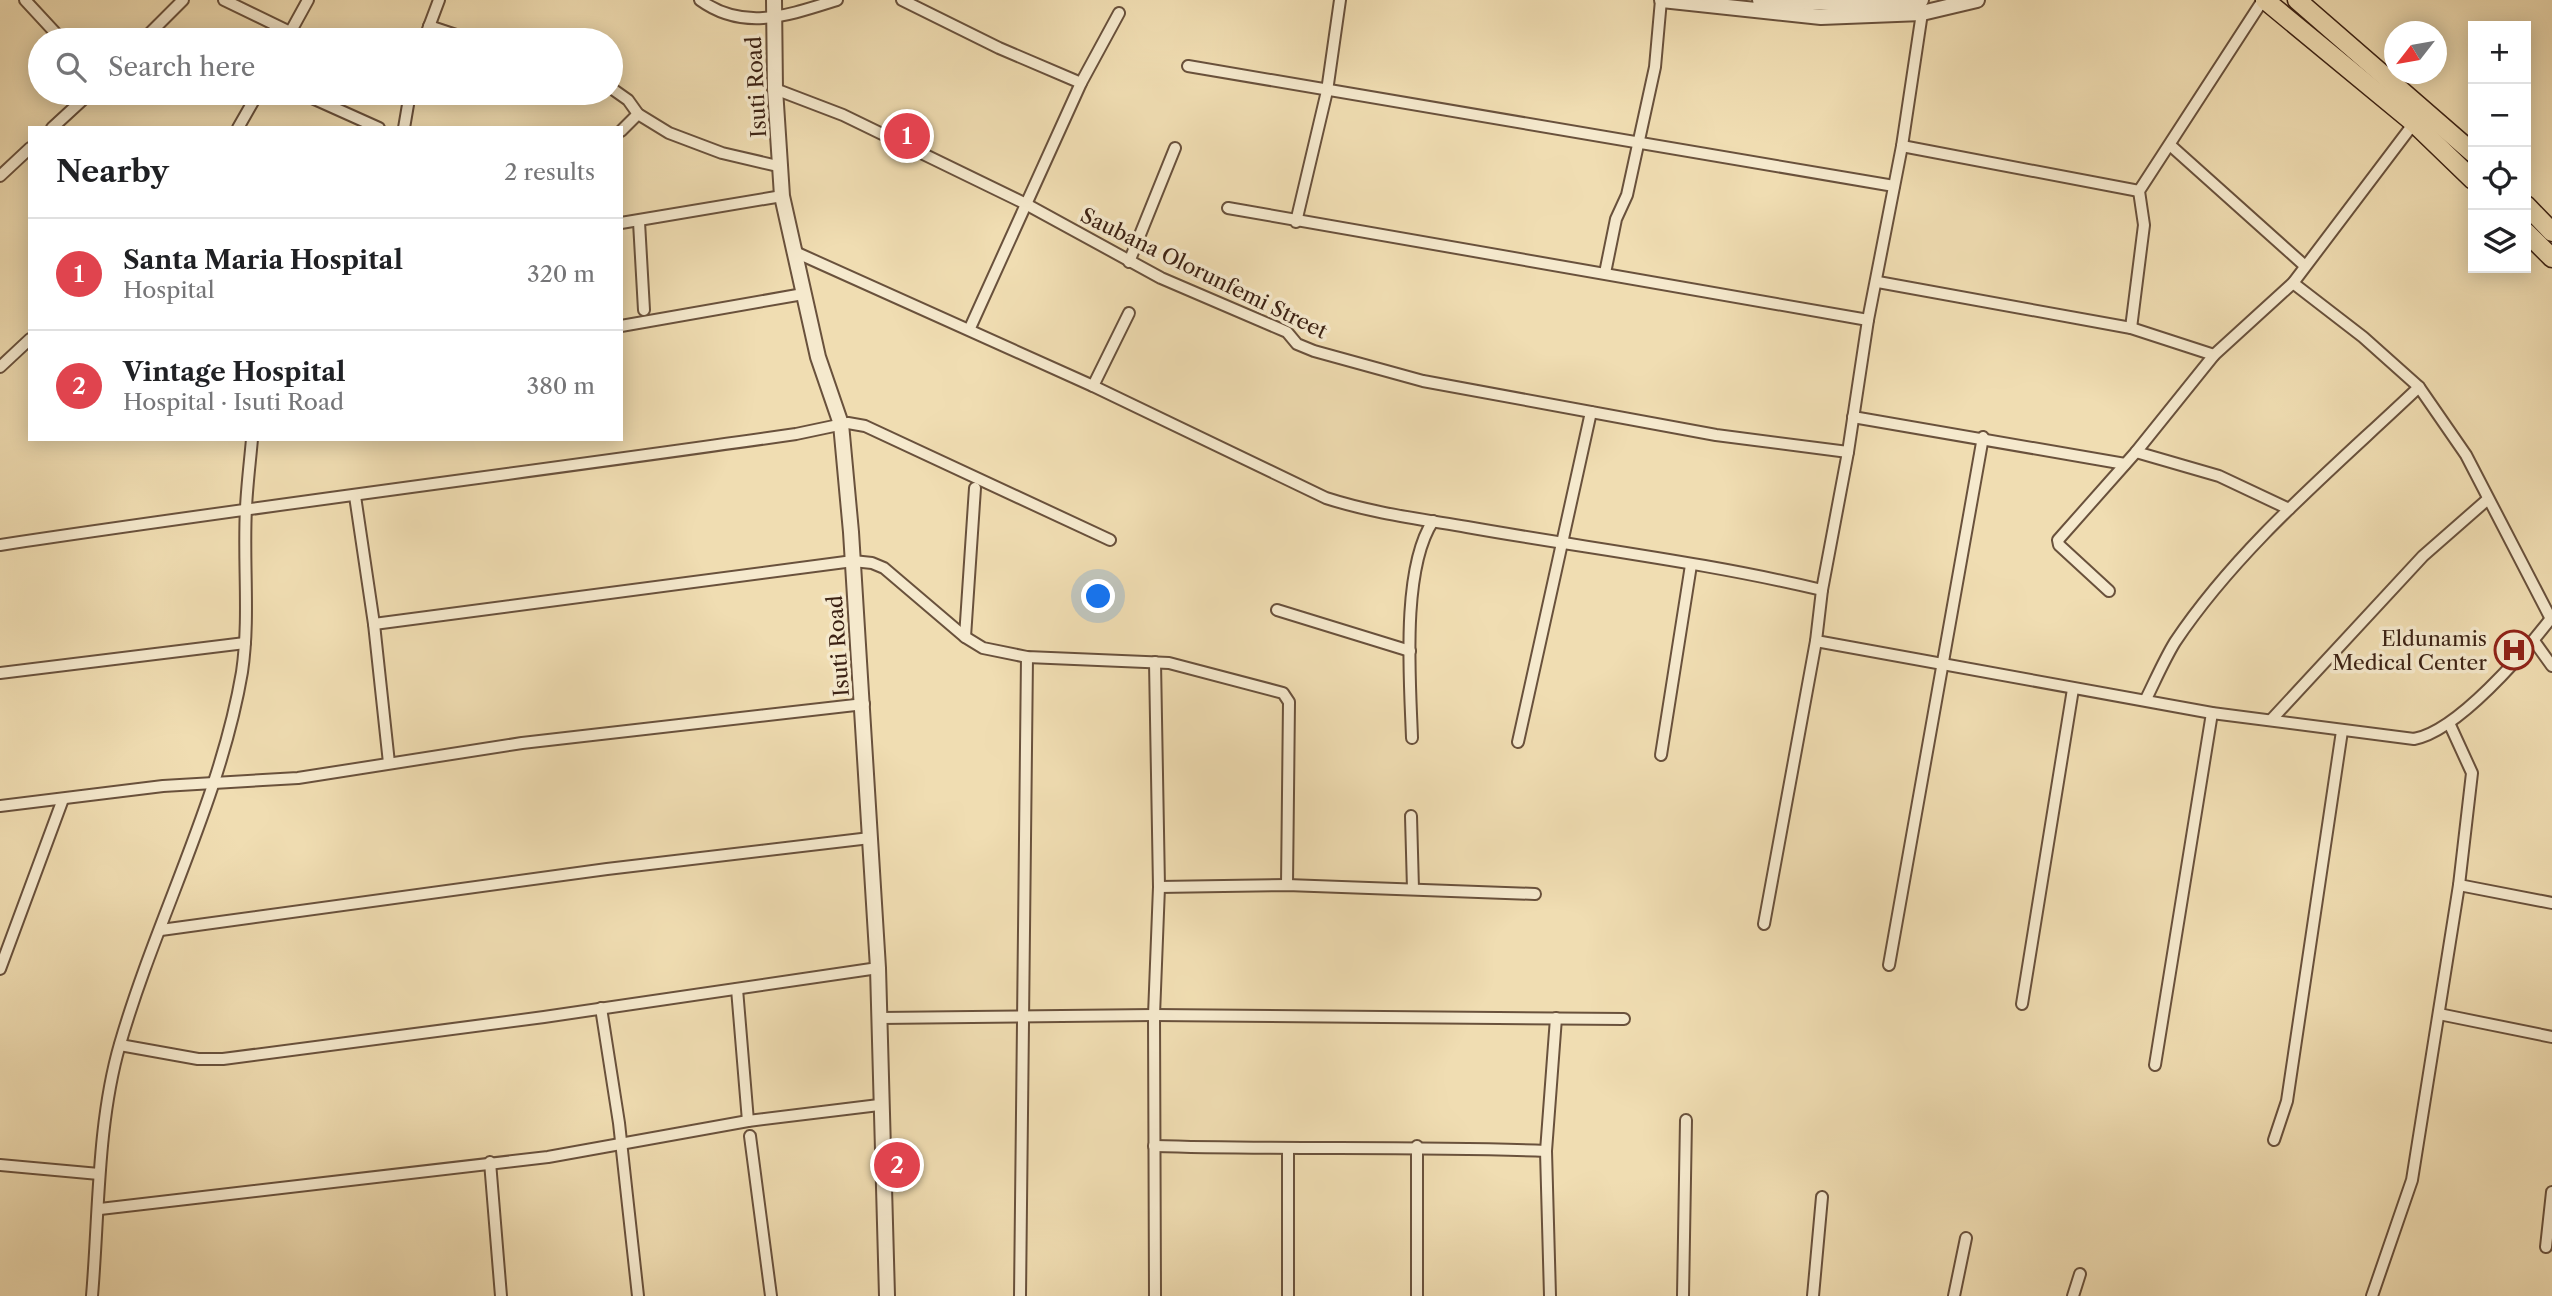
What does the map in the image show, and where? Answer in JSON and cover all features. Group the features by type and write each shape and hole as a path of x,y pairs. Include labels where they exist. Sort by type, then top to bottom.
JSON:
{"main road":[{"path":"2264,0 2414,123 2468,175"},
{"path":"2297,0 2468,149"},
{"path":"2531,210 2552,232"},
{"path":"2531,237 2552,258"}],"street":[{"path":"25,0 51,28"},
{"path":"155,28 183,0"},
{"path":"223,0 274,28"},
{"path":"292,28 308,0"},
{"path":"435,28 429,26 439,0"},
{"path":"700,0 726,16 741,19 774,16 837,0"},
{"name":"Isuti Road","path":"774,0 775,89 782,196 818,357 841,424 853,561 864,704 878,968 887,1296"},
{"path":"902,0 999,48 1081,83"},
{"path":"1296,222 1327,91 1340,0"},
{"path":"1605,274 1655,67 1662,0 1821,17 1977,0"},
{"path":"1760,0 1922,6"},
{"path":"2131,328 2144,225 2139,191 2264,0"},
{"path":"1764,924 1816,641 1822,590 1848,452 1868,320 1878,282 1902,146 1922,6"},
{"path":"970,328 1024,203 1081,83 1119,13"},
{"path":"1188,66 1894,186"},
{"name":"Saubana Olorunfemi Street","path":"775,89 843,116 1024,203 1129,262 1287,332 1297,344 1314,351 1383,372 1591,412 1716,435 1848,452"},
{"path":"623,96 638,114 669,134 694,144 782,167"},
{"path":"54,126 77,105"},
{"path":"239,126 251,105"},
{"path":"328,105 375,126"},
{"path":"404,126 408,105"},
{"path":"623,129 638,114"},
{"path":"2109,591 2058,542 2136,452 2214,355 2293,283 2414,123"},
{"path":"2170,145 2304,265"},
{"path":"1902,146 2139,191"},
{"path":"1129,262 1175,148"},
{"path":"1,172 28,150"},
{"path":"623,223 782,196"},
{"path":"1228,208 1868,320"},
{"path":"639,222 644,310"},
{"path":"795,252 970,328 1326,498 1363,509 1562,544 1721,568 1822,590"},
{"path":"1878,282 2131,328 2214,355"},
{"path":"1816,641 2212,713 2272,719 2342,731 2414,739 2427,737 2450,725 2534,641 2551,618 2466,455 2419,387 2363,337 2293,283"},
{"path":"623,326 803,294"},
{"path":"1093,386 1129,313"},
{"path":"0,367 28,341"},
{"path":"2146,699 2174,644 2289,509 2419,387"},
{"path":"1518,742 1591,412"},
{"path":"1853,417 1983,437 2124,464"},
{"path":"0,545 246,508 355,496 796,434 841,424 865,426 1110,540"},
{"path":"1889,965 1983,437"},
{"path":"92,1296 100,1209 99,1174 120,1045 182,865 215,782 241,673 245,643 246,508 252,441"},
{"path":"2136,452 2219,476 2289,509"},
{"path":"965,638 975,488"},
{"path":"355,496 374,624 389,763"},
{"path":"2272,719 2423,556 2488,499"},
{"path":"1412,738 1408,636 1420,549 1433,521"},
{"path":"374,624 853,561 872,563 884,568 965,638 982,648 1027,657 1155,662 1283,693 1289,702 1287,885"},
{"path":"1661,755 1691,565"},
{"path":"1277,610 1410,651"},
{"path":"2534,641 2552,666"},
{"path":"0,673 245,643"},
{"path":"1020,1296 1027,657"},
{"path":"1155,662 1159,887 1154,1015 1155,1296"},
{"path":"2022,1004 2073,689"},
{"path":"0,806 215,782 299,778 522,743 864,704"},
{"path":"2155,1065 2212,713"},
{"path":"2372,1296 2412,1180 2459,885 2472,773 2450,725"},
{"path":"2274,1140 2287,1101 2342,731"},
{"path":"0,970 63,799"},
{"path":"1411,816 1413,890"},
{"path":"161,930 607,869 870,838"},
{"path":"1159,887 1287,885 1535,894"},
{"path":"2459,885 2552,902"},
{"path":"120,1045 211,1060 878,968"},
{"path":"737,989 748,1121"},
{"path":"601,1007 621,1143 638,1296"},
{"path":"2439,1014 2552,1037"},
{"path":"880,1018 1154,1015 1624,1018"},
{"path":"1550,1296 1546,1151 1556,1018"},
{"path":"100,1209 548,1157 748,1121 880,1105"},
{"path":"1683,1296 1686,1120"},
{"path":"750,1136 771,1296"},
{"path":"1154,1146 1288,1150 1417,1146 1546,1151"},
{"path":"1417,1146 1417,1296"},
{"path":"1288,1150 1288,1296"},
{"path":"490,1162 501,1296"},
{"path":"0,1165 99,1174"},
{"path":"2546,1247 2552,1192"},
{"path":"1813,1296 1822,1197"},
{"path":"1954,1296 1966,1238"},
{"path":"2073,1296 2080,1274"}],"place":[{"name":"Santa Maria Hospital","path":"907,136"},
{"name":"Eldunamis Medical Center","path":"2514,650"},
{"name":"Vintage Hospital","path":"897,1165"}]}
